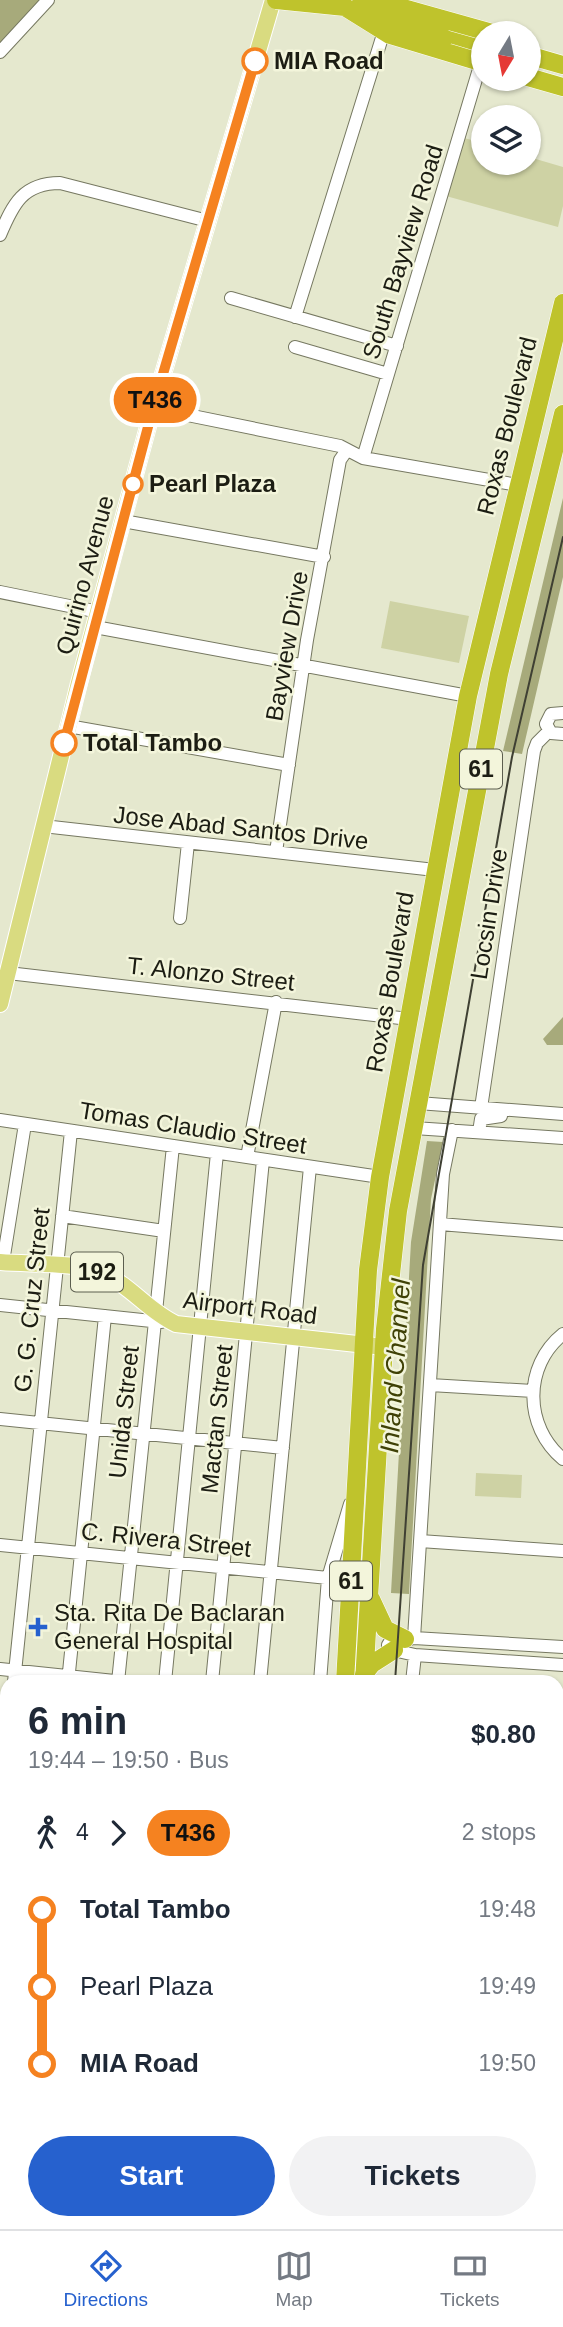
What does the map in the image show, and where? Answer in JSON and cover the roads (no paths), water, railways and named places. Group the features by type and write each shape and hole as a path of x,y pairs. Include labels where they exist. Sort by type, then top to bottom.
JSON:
{"highway":[{"path":"275,0 355,2 471,36"},
{"path":"324,0 389,4 471,27"},
{"path":"355,2 471,46"},
{"path":"355,2 390,35 471,57"},
{"path":"541,48 563,54"},
{"path":"541,57 563,63"},
{"path":"541,67 563,73"},
{"path":"541,79 563,85"},
{"name":"Roxas Boulevard","path":"345,1675 368,1270 380,1177 468,696 563,303"},
{"name":"Roxas Boulevard","path":"364,1675 384,1347 398,1211 499,674 563,414"},
{"path":"366,1675 372,1664 404,1642 385,1629 369,1595"}],"main road":[{"name":"Quirino Avenue","path":"0,1004 68,726 153,408 275,0"},
{"path":"292,0 471,56"},
{"path":"355,2 434,21 471,35"},
{"path":"428,42 434,21"},
{"name":"Airport Road","path":"1,1262 56,1266 105,1274 132,1291 155,1317 176,1324 384,1347"}],"street":[{"path":"0,52 48,0"},
{"path":"295,317 385,28"},
{"name":"South Bayview Road","path":"363,458 474,91"},
{"path":"0,235 5,211 25,191 36,186 60,183 208,221"},
{"path":"231,298 397,346"},
{"path":"295,347 388,373"},
{"path":"153,408 341,446 363,458 518,485"},
{"name":"Bayview Drive","path":"276,852 303,666 340,460 347,450"},
{"path":"123,520 324,557"},
{"path":"0,592 97,619 303,666 468,696"},
{"name":"Locsin Drive","path":"481,1108 534,751 537,743 549,731 545,724 548,717 563,713"},
{"path":"68,726 289,765"},
{"path":"549,731 563,734"},
{"name":"Jose Abad Santos Drive","path":"43,826 435,870"},
{"path":"180,918 188,843"},
{"name":"T. Alonzo Street","path":"8,973 409,1019"},
{"path":"247,1157 276,1002"},
{"path":"418,1103 563,1114"},
{"path":"479,1132 481,1119 484,1117 516,1111"},
{"name":"Tomas Claudio Street","path":"0,1121 380,1177"},
{"path":"1,1262 25,1124"},
{"path":"414,1128 563,1138"},
{"path":"452,1130 443,1174 421,1541 404,1642 415,1655 563,1665"},
{"name":"G. G. Cruz Street","path":"15,1675 71,1131"},
{"name":"Unida Street","path":"119,1675 173,1146"},
{"path":"166,1675 217,1153"},
{"name":"Mactan Street","path":"213,1675 263,1160"},
{"path":"261,1675 310,1167"},
{"path":"62,1216 164,1231"},
{"path":"440,1224 563,1234"},
{"path":"0,1305 105,1316 155,1317"},
{"path":"69,1675 79,1553 105,1316"},
{"path":"563,1334 541,1361 533,1391 534,1411 540,1432 563,1460"},
{"path":"430,1385 533,1391"},
{"path":"0,1419 283,1448"},
{"path":"321,1675 328,1578 356,1480"},
{"path":"421,1541 563,1551"},
{"name":"C. Rivera Street","path":"0,1545 328,1578"},
{"path":"404,1642 563,1647"},
{"path":"413,1675 415,1655"}],"tram line":[{"path":"395,1675 423,1265 512,757 563,537"}],"place":[{"name":"MIA Road","path":"255,61"},
{"name":"Pearl Plaza","path":"133,484"},
{"name":"Total Tambo","path":"64,743"},
{"name":"Sta. Rita De Baclaran General Hospital","path":"38,1627"}],"water label":[{"name":"Inland Channel","path":"395,1366"}]}
